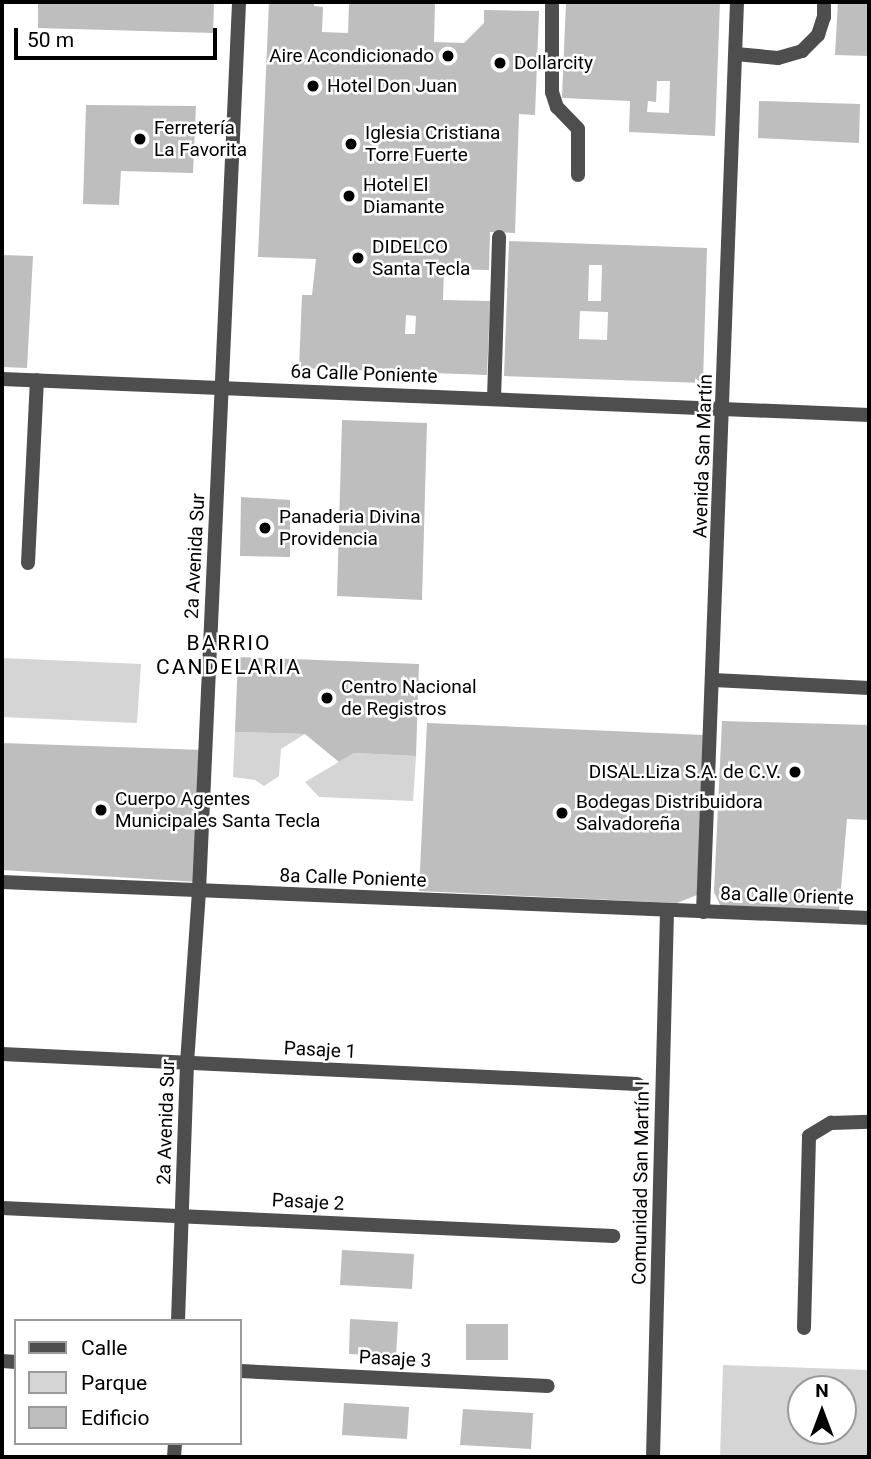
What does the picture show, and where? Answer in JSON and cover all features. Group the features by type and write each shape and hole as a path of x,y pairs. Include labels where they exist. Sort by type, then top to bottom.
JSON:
{"street":[{"name":"2a Avenida Sur","path":"178,1319 187,1063 199,891 239,2"},
{"path":"552,2 552,92 557,107 578,129 578,175"},
{"name":"Avenida San Martín","path":"703,912 724,409 737,2"},
{"path":"736,54 778,58 802,51 818,35 824,17 824,2"},
{"path":"494,399 499,237"},
{"name":"6a Calle Poniente","path":"2,379 869,415"},
{"path":"28,563 37,380"},
{"path":"713,680 869,688"},
{"name":"8a Calle Poniente","path":"2,882 703,912"},
{"name":"Comunidad San Martín I","path":"653,1457 667,910"},
{"name":"8a Calle Oriente","path":"703,912 869,918"},
{"name":"Pasaje 1","path":"2,1054 636,1084"},
{"path":"804,1328 809,1136 831,1123 869,1122"},
{"name":"Pasaje 2","path":"2,1208 613,1236"},
{"name":"Pasaje 3","path":"242,1371 548,1386"}],"green space":[{"path":"2,658 141,664 137,723 2,717"},
{"path":"235,732 305,734 281,749 279,776 264,786 255,780 233,777"},
{"path":"354,753 416,756 413,801 319,797 305,782"},
{"path":"723,1365 869,1370 869,1457 720,1457"}],"building":[{"path":"38,2 214,2 213,33 38,28"},
{"path":"269,2 314,2 314,6 323,7 322,32 348,33 349,2 435,2 434,42 464,43 484,23 484,10 539,11 535,115 519,114 515,233 490,232 489,270 444,269 443,300 490,301 487,375 299,368 302,295 312,295 316,259 258,257","holes":["406,315 416,316 415,334 405,334"]},
{"path":"566,2 720,2 715,136 629,132 630,101 562,98","holes":["657,81 670,81 669,113 647,112 648,101 656,102"]},
{"path":"838,2 869,2 869,56 835,55"},
{"path":"759,101 860,104 859,143 758,138"},
{"name":"Ferretería La Favorita","path":"86,105 196,106 193,173 121,171 119,205 83,204"},
{"path":"509,241 707,248 703,383 504,376","holes":["589,265 602,265 601,301 588,301","580,311 608,312 607,340 579,339"]},
{"path":"2,255 33,256 27,368 2,367"},
{"path":"342,420 427,423 422,600 337,596"},
{"name":"Panaderia Divina Providencia","path":"241,497 290,500 290,557 240,556"},
{"name":"Centro Nacional de Registros","path":"238,657 419,664 416,756 354,753 339,762 305,734 235,732"},
{"name":"DISAL.Liza S.A. de C.V.","path":"722,721 869,725 869,820 847,819 839,912 721,907 714,892"},
{"name":"Bodegas Distribuidora Salvadoreña","path":"427,723 704,735 697,895 677,903 419,891"},
{"name":"Cuerpo Agentes Municipales Santa Tecla","path":"2,743 203,750 197,882 2,870"},
{"path":"342,1250 414,1254 412,1289 340,1285"},
{"path":"350,1319 398,1322 396,1356 349,1354"},
{"path":"466,1324 508,1324 508,1360 466,1360"},
{"path":"344,1403 409,1407 407,1439 342,1435"},
{"path":"463,1409 533,1413 531,1449 460,1445"}],"place":[{"name":"Aire Acondicionado","path":"448,56"},
{"name":"Dollarcity","path":"500,63"},
{"name":"Hotel Don Juan","path":"313,86"},
{"name":"Ferretería La Favorita","path":"140,139"},
{"name":"Iglesia Cristiana Torre Fuerte","path":"351,144"},
{"name":"Hotel El Diamante","path":"349,196"},
{"name":"DIDELCO Santa Tecla","path":"358,258"},
{"name":"Panaderia Divina Providencia","path":"265,528"},
{"name":"Centro Nacional de Registros","path":"327,698"},
{"name":"DISAL.Liza S.A. de C.V.","path":"795,772"},
{"name":"Cuerpo Agentes Municipales Santa Tecla","path":"101,810"},
{"name":"Bodegas Distribuidora Salvadoreña","path":"562,813"}],"district":[{"name":"BARRIO CANDELARIA","path":"229,655"}]}
